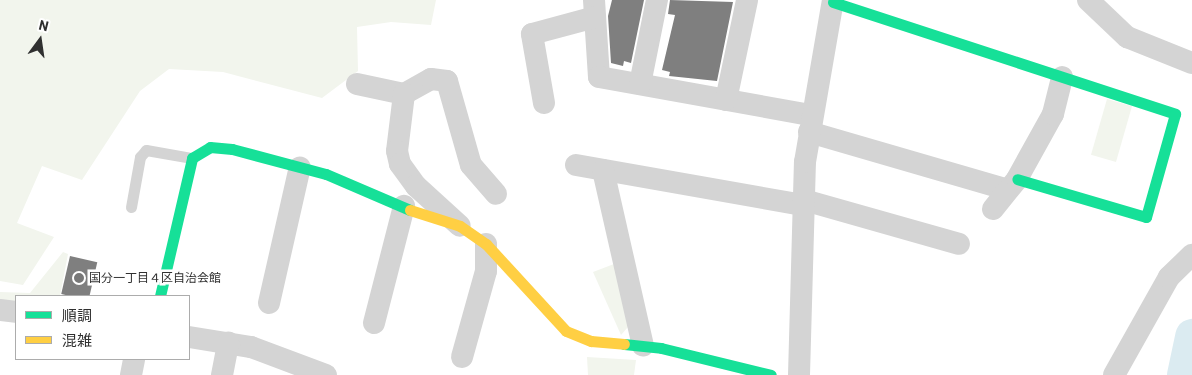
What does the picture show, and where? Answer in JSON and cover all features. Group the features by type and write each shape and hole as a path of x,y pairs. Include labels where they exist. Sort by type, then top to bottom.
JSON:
{"street":[{"path":"640,84 657,0"},
{"path":"726,100 747,0"},
{"path":"544,103 532,34 595,8 599,77 726,100 810,124 1013,185 1146,218 1175,114 833,1 810,124 804,203 799,375"},
{"path":"1096,2 1127,37 1192,63"},
{"path":"993,209 1013,185 1053,114 1062,77"},
{"path":"357,84 404,94 431,79 447,81 471,165 496,194"},
{"path":"404,94 397,151 400,164 416,186 460,226 486,244 566,331 592,342 643,346 771,375"},
{"path":"160,295 192,158 210,147 300,167 460,226"},
{"path":"576,165 804,203 959,244"},
{"path":"269,303 300,167"},
{"path":"603,170 643,346"},
{"path":"374,323 404,206"},
{"path":"462,357 486,271 486,244"},
{"path":"1114,375 1169,278 1192,255"},
{"path":"0,310 15,312"},
{"path":"190,337 228,343 313,372"},
{"path":"222,375 228,343"},
{"path":"132,375 134,360"}],"lane":[{"path":"131,208 140,157 146,150 192,158"}],"shaded area":[{"path":"0,0 436,0 431,25 391,22 357,27 358,71 322,98 223,72 169,69 140,91 82,180 42,166 17,223 54,237 23,285 0,281"},
{"path":"1107,99 1132,106 1116,162 1091,155"},
{"path":"63,252 68,254 60,295 15,295 15,309 0,307 0,292 30,293"},
{"path":"614,264 628,327 621,335 593,272"},
{"path":"587,357 636,360 634,375 588,375"}],"building":[{"path":"612,0 644,0 631,63 624,61 623,66 611,63 608,16"},
{"path":"670,0 733,2 717,81 669,76 670,72 662,70 675,15 668,14"},
{"name":"国分一丁目４区自治会館","path":"70,256 97,262 90,295 61,294"}],"waterway":[{"path":"1184,375 1192,336"}],"traffic: fast":[{"path":"833,2 1175,114 1146,217 1017,179"},
{"path":"160,295 192,158 210,147 232,149 326,174 410,210"},
{"path":"624,344 661,348 771,375"}],"traffic: slow":[{"path":"410,210 460,226 486,244 566,331 591,341 624,344"}],"place":[{"name":"国分一丁目４区自治会館","path":"79,278"}]}
